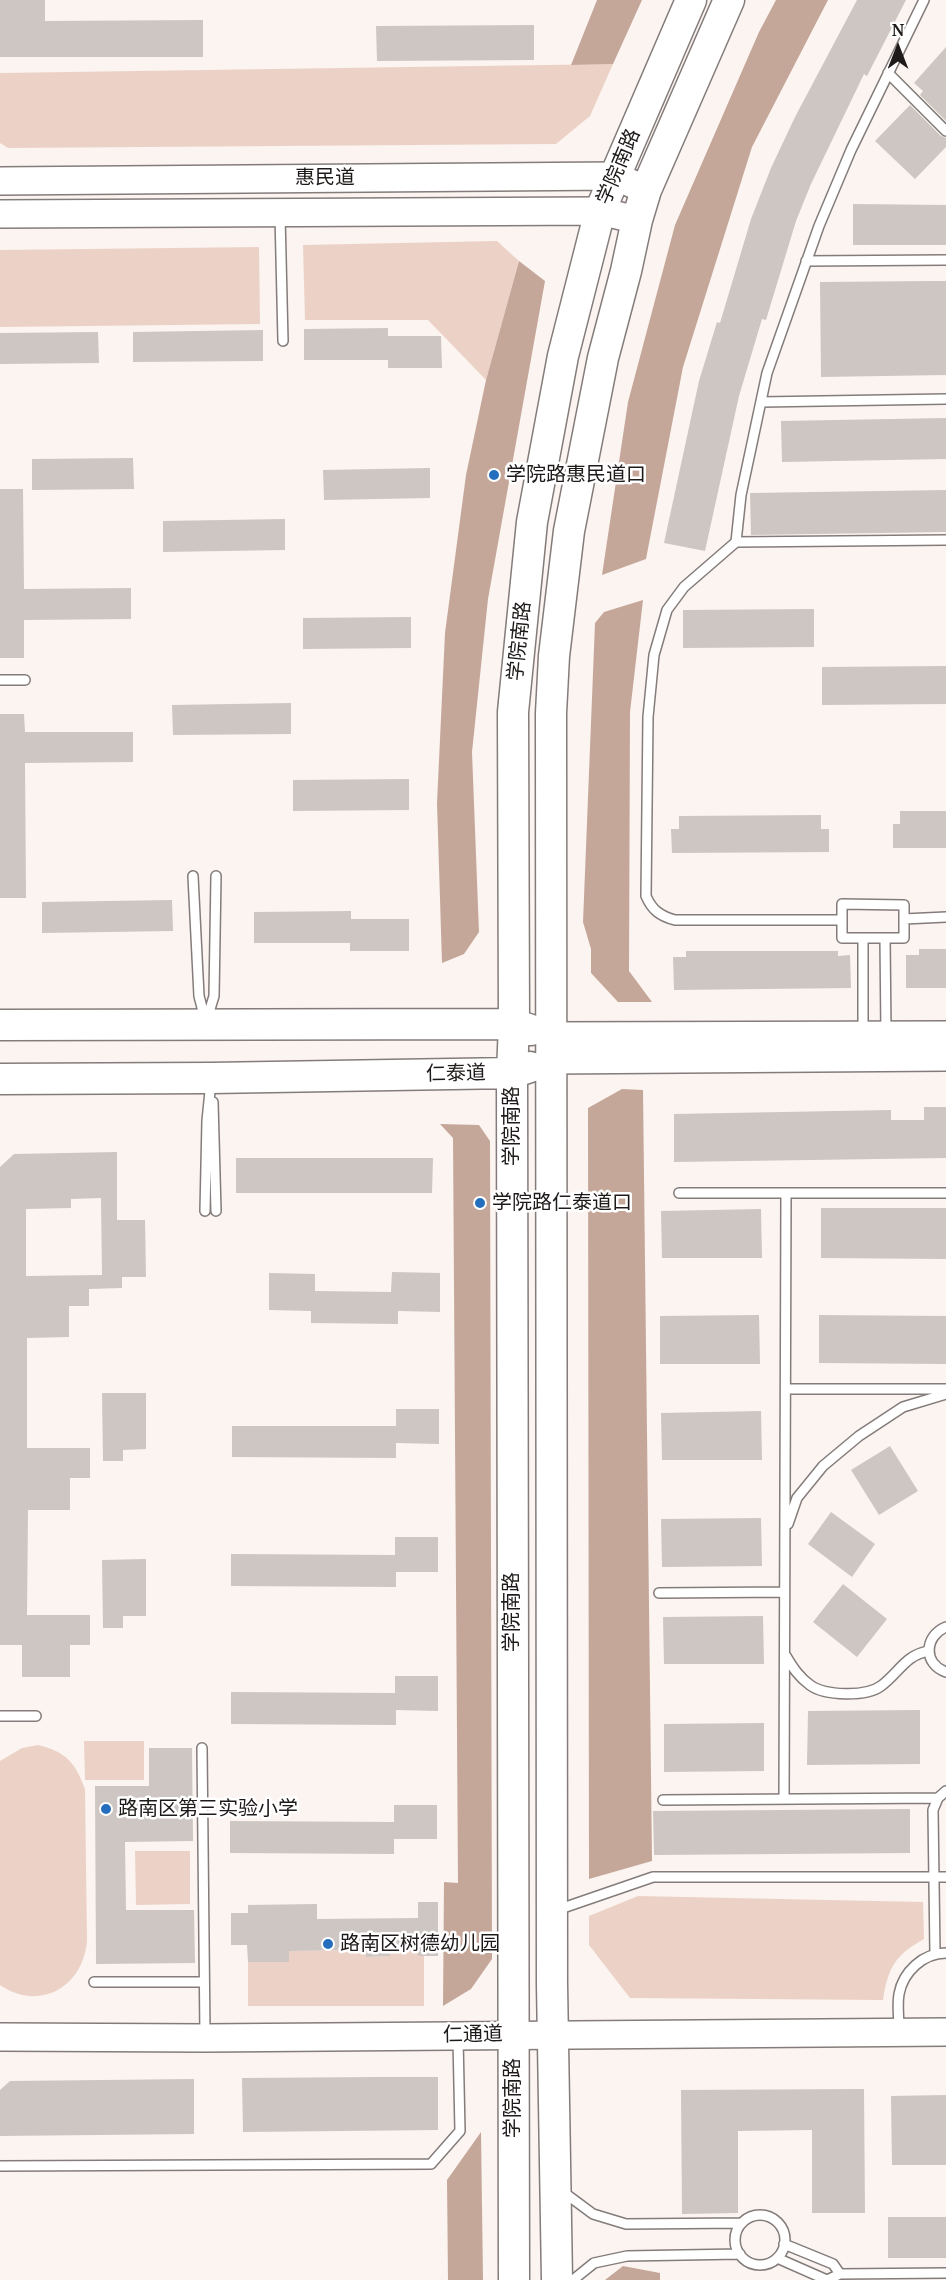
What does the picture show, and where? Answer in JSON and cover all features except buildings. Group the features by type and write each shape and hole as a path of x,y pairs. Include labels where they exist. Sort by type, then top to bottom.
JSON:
{"main road":[{"name":"学院南路","path":"514,2280 512,1073 514,1024 513,712 518,646 532,522 563,356 600,211 691,0"},
{"name":"学院南路","path":"557,2280 552,1912 551,713 555,656 569,531 581,462 603,358 637,220 646,190 729,0"},
{"name":"惠民道","path":"0,181 615,176 646,190"},
{"name":"惠民道","path":"0,214 600,211 637,220"},
{"name":"仁泰道","path":"0,1025 514,1024 551,1048 946,1057"},
{"name":"仁泰道","path":"0,1079 512,1073 551,1048 875,1035 946,1035"},
{"name":"仁通道","path":"0,2037 205,2038 946,2032"}],"lane":[{"path":"736,542 741,495 767,373 806,261 851,150 924,0"},
{"path":"888,73 946,131"},
{"path":"280,213 283,341"},
{"path":"806,261 946,260"},
{"path":"761,402 946,399"},
{"path":"842,920 675,920 663,917 651,907 646,896 648,717 654,655 667,610 696,576 736,542 946,540"},
{"path":"0,680 25,680"},
{"path":"193,876 199,996 206,1025"},
{"path":"206,1025 214,996 216,876"},
{"path":"842,904 904,905 904,938 842,938 842,920 842,904"},
{"path":"904,919 946,917"},
{"path":"875,1035 885,938"},
{"path":"862,939 875,1035"},
{"path":"205,1211 207,1121 211,1078"},
{"path":"211,1078 216,1211"},
{"path":"679,1193 946,1193"},
{"path":"784,1799 786,1193"},
{"path":"786,1389 946,1389"},
{"path":"785,1532 797,1498 822,1466 859,1436 903,1407 946,1394"},
{"path":"659,1593 784,1592"},
{"path":"946,1627 938,1630 932,1636 928,1651 934,1665 946,1672"},
{"path":"785,1654 795,1671 812,1686 833,1692 858,1694 879,1688 895,1674 904,1662 916,1653 928,1651"},
{"path":"0,1716 36,1716"},
{"path":"202,1748 205,2038"},
{"path":"935,1954 933,1810 938,1798 946,1791"},
{"path":"663,1800 938,1798"},
{"path":"552,1912 652,1877 946,1877"},
{"path":"899,2032 899,1994 905,1979 917,1962 935,1954 946,1953"},
{"path":"94,1982 204,1982"},
{"path":"0,2166 431,2164 460,2131 458,2035"},
{"path":"555,2186 593,2214 626,2224 742,2223 756,2216 773,2219 783,2232 784,2244 777,2258 765,2265 756,2265 749,2263 740,2254 735,2244 735,2237 742,2223"},
{"path":"784,2244 833,2264 840,2274"},
{"path":"573,2280 594,2263 627,2256 740,2254"},
{"path":"777,2258 827,2280 840,2274 867,2277 946,2273"}],"shaded area":[{"path":"597,0 642,0 613,64 571,65"},
{"path":"776,0 828,0 752,147 683,367 646,559 602,575 628,402 675,225 759,32"},
{"path":"613,64 590,116 556,144 8,148 0,143 0,73"},
{"path":"497,241 519,261 486,380 428,320 305,320 303,245"},
{"path":"259,247 260,324 0,327 0,250"},
{"path":"519,261 545,281 488,599 472,752 479,932 464,954 442,963 437,803 445,633 466,475 486,380"},
{"path":"643,600 630,712 629,971 652,1002 618,1002 591,973 591,949 583,922 595,623 604,612"},
{"path":"622,1089 643,1090 652,1861 589,1879 588,1108"},
{"path":"440,1124 479,1125 490,1141 492,1959 471,1989 443,2006 444,1882 458,1883 453,1138"},
{"path":"84,1741 144,1741 144,1780 85,1780"},
{"path":"38,1745 63,1755 73,1765 85,1789 87,1941 84,1957 68,1982 44,1995 30,1996 15,1993 0,1985 0,1761 22,1748"},
{"path":"135,1851 190,1851 190,1904 136,1905"},
{"path":"638,1896 923,1902 924,1939 906,1951 894,1964 887,1979 883,2000 630,1998 589,1945 589,1916"},
{"path":"366,1950 366,1957 389,1956 390,1950 418,1950 418,1956 424,1956 424,2006 248,2006 248,1962 288,1962 289,1951"},
{"path":"481,2132 483,2280 448,2280 447,2180"},
{"path":"623,2266 660,2273 660,2280 605,2280"}],"place":[{"name":"学院路惠民道口","path":"494,475"},
{"name":"学院路仁泰道口","path":"480,1203"},
{"name":"路南区第三实验小学","path":"106,1809"},
{"name":"路南区树德幼儿园","path":"328,1944"}]}
